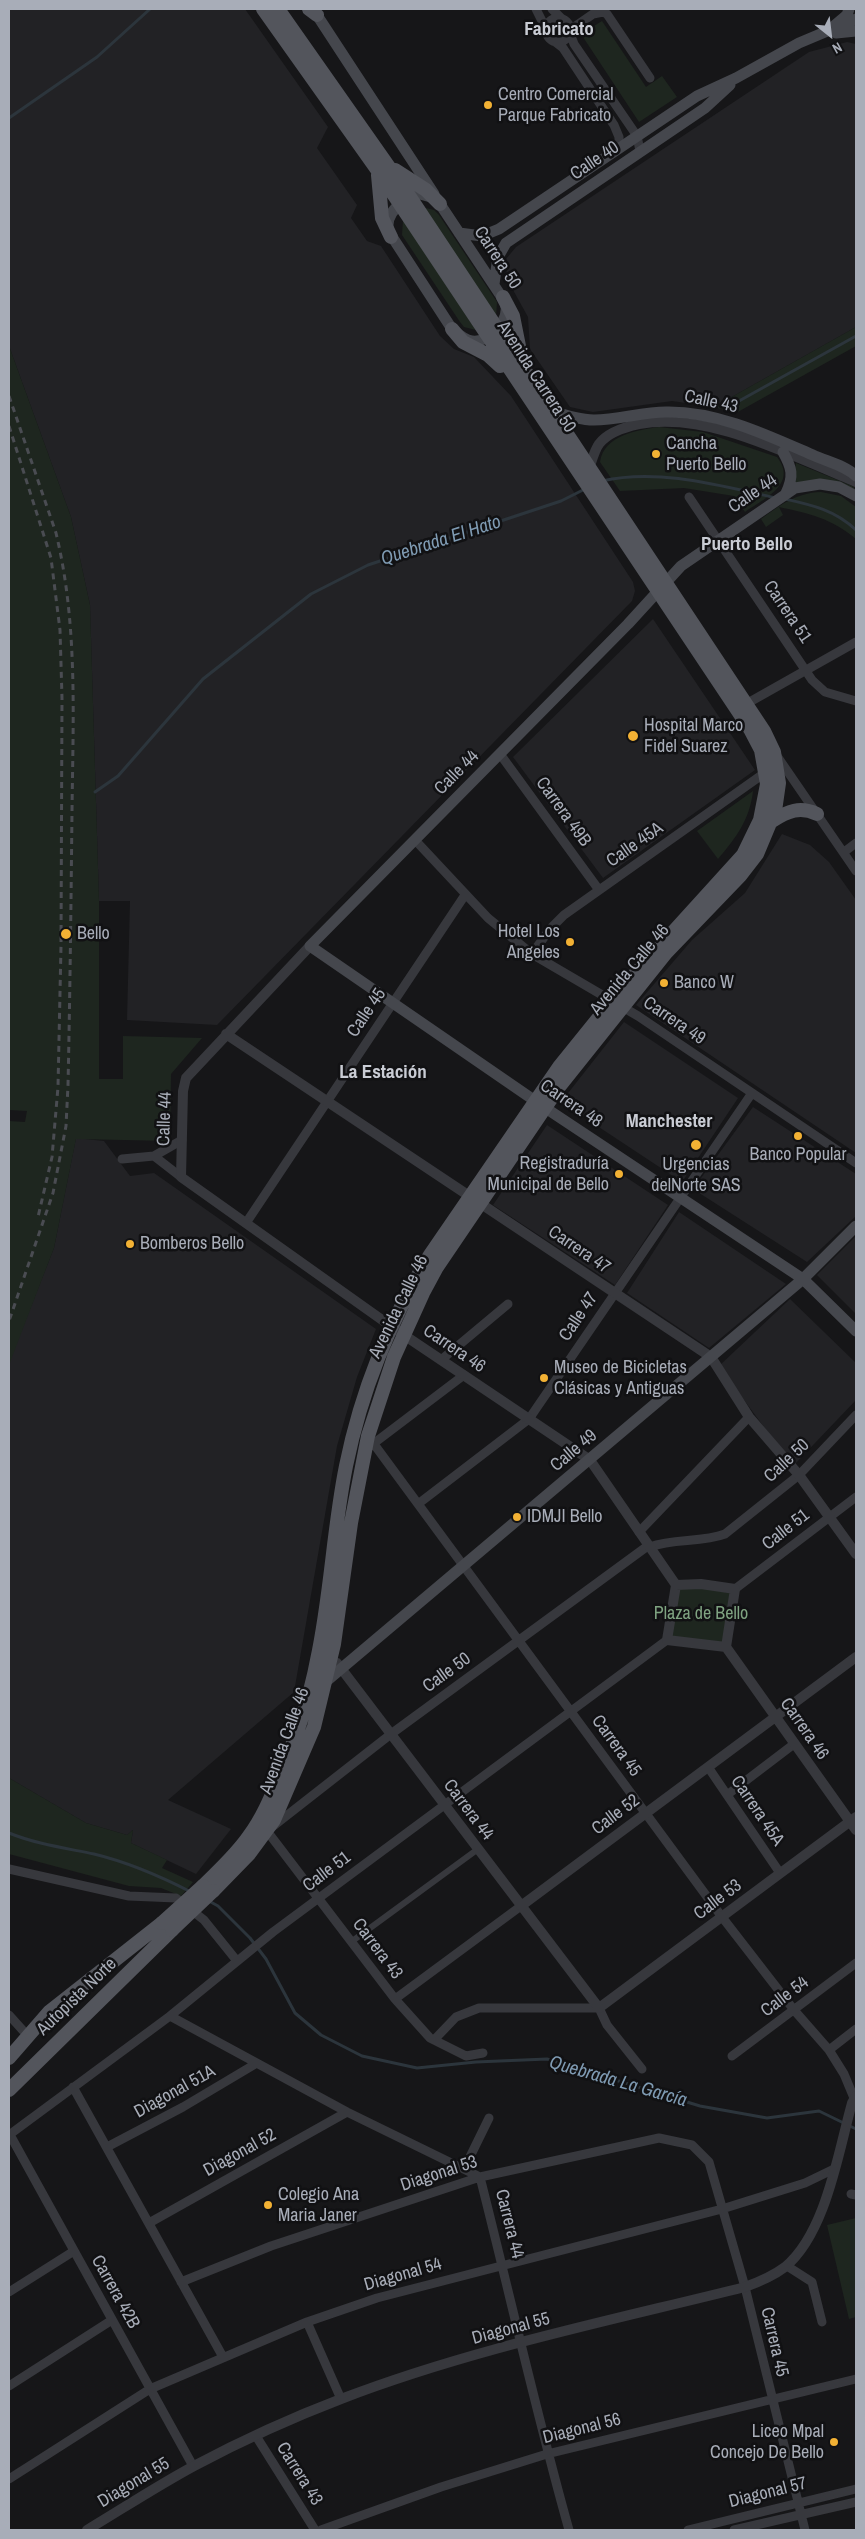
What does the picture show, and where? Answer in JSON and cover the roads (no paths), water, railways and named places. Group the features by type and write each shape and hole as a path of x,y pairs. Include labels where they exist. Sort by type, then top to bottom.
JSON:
{"main road":[{"name":"Avenida Carrera 50","path":"264,9 383,168"},
{"name":"Avenida Carrera 50","path":"278,9 525,384 587,474"},
{"path":"821,34 841,21 849,9"},
{"name":"Carrera 50","path":"313,11 503,297 507,306 506,315 492,333"},
{"name":"Calle 40","path":"459,233 482,236 499,229 696,96 736,78 799,43 856,19"},
{"path":"821,34 856,31"},
{"name":"Calle 40","path":"494,284 498,257 506,243 705,108 736,78"},
{"path":"440,204 426,190 383,168 382,218 391,237 452,329 463,342 492,358 525,384"},
{"path":"391,237 387,227 388,220 405,201 427,195 440,204"},
{"path":"503,297 513,316 525,384"},
{"path":"452,329 460,336 473,341 492,333"},
{"name":"Avenida Carrera 50","path":"525,384 550,410 601,499 661,587 746,704 764,731 774,752"},
{"name":"Calle 43","path":"550,410 592,420 667,412 707,416 789,445 856,476"},
{"path":"783,452 792,470 791,481 786,493"},
{"name":"Calle 44","path":"310,946 628,624 681,566 766,506 786,493 802,486 820,484 839,487 856,496"},
{"name":"Avenida Carrera 50","path":"661,587 750,729 761,750 766,772"},
{"name":"Avenida Calle 46","path":"617,1004 748,866 763,843 772,821 778,783 774,752"},
{"name":"Avenida Calle 46","path":"208,1888 260,1820 281,1774 309,1696 320,1642 332,1550 347,1463 372,1374 429,1281 475,1200 540,1104 677,925 743,855 756,832 764,807 766,772"},
{"path":"772,821 796,810 809,810 817,814"},
{"name":"Carrera 48","path":"310,946 540,1104 803,1279 856,1331"},
{"name":"Calle 49","path":"309,1696 803,1279 856,1226"},
{"name":"Avenida Calle 46","path":"208,1888 242,1862 267,1830 280,1809 310,1736 327,1681 369,1443 394,1357 398,1331"},
{"path":"167,1927 208,1888"},
{"name":"Autopista Norte","path":"9,2058 27,2035 49,2012 75,1990 167,1927"},
{"name":"Autopista Norte","path":"9,2090 167,1927"}],"street":[{"path":"536,9 548,36 562,48 614,125 619,137 619,149"},
{"path":"552,9 567,22 574,44 637,136 640,152"},
{"path":"554,41 565,40 570,32 594,14 603,12 607,14 650,78"},
{"path":"546,29 550,21 561,18"},
{"name":"Calle 43","path":"587,474 599,444 624,428 658,422 684,422 710,426 783,452 856,482"},
{"name":"Carrera 51","path":"689,497 806,670 825,692 856,700"},
{"path":"746,704 856,642"},
{"path":"774,752 856,871"},
{"name":"Carrera 49B","path":"500,754 599,890"},
{"name":"Calle 45A","path":"532,954 556,922 766,772"},
{"name":"Carrera 49","path":"415,840 465,895 501,930 532,954 617,1004 856,1163"},
{"path":"844,852 856,843"},
{"name":"Calle 45","path":"246,1223 465,895"},
{"name":"Calle 44","path":"181,1177 183,1091 186,1078 310,946"},
{"name":"Carrera 47","path":"226,1034 711,1358 749,1417 800,1475 856,1554"},
{"name":"Calle 47","path":"418,1504 530,1419 752,1094"},
{"path":"122,1159 154,1156 182,1140"},
{"name":"Carrera 46","path":"154,1156 398,1331 590,1460 676,1585"},
{"path":"441,1360 508,1304"},
{"path":"369,1443 464,1375"},
{"name":"Calle 50","path":"267,1830 390,1734 649,1546 711,1540 725,1534 800,1475 856,1415"},
{"path":"639,1532 749,1417"},
{"name":"Carrera 45","path":"369,1443 418,1504 722,1917 794,2010 829,2050 844,2074 854,2099"},
{"name":"Calle 51","path":"735,1589 856,1497"},
{"path":"701,1584 735,1589 726,1647 667,1640 676,1585 701,1584"},
{"name":"Calle 51","path":"9,2134 170,2016 318,1898 667,1640"},
{"name":"Carrera 44","path":"320,1642 599,2008 607,2025 642,2069"},
{"name":"Carrera 46","path":"726,1647 794,1744 854,1823"},
{"name":"Calle 52","path":"395,1999 856,1657"},
{"path":"727,1795 794,1744"},
{"name":"Carrera 45A","path":"708,1767 780,1873"},
{"name":"Calle 53","path":"599,2008 780,1873 854,1823"},
{"name":"Carrera 43","path":"267,1830 395,1999 434,2040 466,2056 483,2053"},
{"path":"352,1942 478,1849"},
{"path":"9,1870 129,1896 176,1898 204,1920 237,1961"},
{"name":"Calle 54","path":"732,2056 856,1963"},
{"path":"434,2040 456,2017 479,2008 599,2008"},
{"path":"9,2015 27,2035"},
{"name":"Carrera 44","path":"170,2016 347,2112 480,2177 522,2342 547,2454 568,2530"},
{"path":"829,2050 856,2030"},
{"name":"Diagonal 51A","path":"107,2147 183,2107 258,2063"},
{"path":"73,2087 223,2357"},
{"name":"Diagonal 55","path":"87,2530 193,2466 340,2399 430,2368 522,2342 745,2288 773,2275 786,2266 815,2228 854,2099"},
{"name":"Diagonal 52","path":"149,2223 347,2112"},
{"path":"464,2169 489,2118"},
{"name":"Carrera 42B","path":"9,2134 193,2466"},
{"name":"Diagonal 53","path":"181,2282 271,2246 480,2177 659,2138 692,2145 708,2162"},
{"name":"Carrera 45","path":"708,2162 745,2288 771,2400 805,2530"},
{"name":"Diagonal 54","path":"9,2479 150,2389 307,2322 377,2298 502,2264 722,2209 805,2183 834,2169"},
{"path":"9,2292 74,2251"},
{"path":"786,2266 812,2282 822,2322"},
{"path":"9,2386 112,2320"},
{"path":"307,2322 340,2399"},
{"name":"Diagonal 56","path":"321,2530 440,2487 547,2454 856,2379"},
{"name":"Carrera 43","path":"256,2436 315,2530"},
{"name":"Diagonal 57","path":"688,2530 856,2489"},
{"name":"Diagonal 57","path":"734,2530 856,2502"}],"waterway":[{"path":"9,118 97,57 150,9"},
{"path":"730,406 856,336"},
{"name":"Quebrada El Hato","path":"602,481 646,476 690,480 776,498"},
{"name":"Quebrada El Hato","path":"95,792 118,776 203,679 311,594 368,565 561,501 585,489"},
{"name":"Quebrada El Hato","path":"785,499 814,506 831,513 856,530"},
{"name":"Quebrada La García","path":"9,1833 40,1843 119,1861 191,1892"},
{"name":"Quebrada La García","path":"209,1901 218,1906 250,1938 266,1959 295,2013 321,2035 362,2056 417,2068 476,2062 547,2059 700,2106 767,2118 819,2111 856,2129"}],"railway":[{"path":"9,396 56,533 68,602 73,672 66,1126 53,1193 9,1321"},
{"path":"9,426 51,558 60,630 62,698 61,946 58,1087 52,1157 38,1217"}],"place":[{"name":"Centro Comercial Parque Fabricato","path":"488,105"},
{"name":"Cancha Puerto Bello","path":"656,454"},
{"name":"Hospital Marco Fidel Suarez","path":"633,736"},
{"name":"Bello","path":"66,934"},
{"name":"Hotel Los Angeles","path":"570,942"},
{"name":"Banco W","path":"664,983"},
{"name":"Banco Popular","path":"798,1136"},
{"name":"Urgencias delNorte SAS","path":"696,1145"},
{"name":"Registraduría Municipal de Bello","path":"619,1174"},
{"name":"Bomberos Bello","path":"130,1244"},
{"name":"Museo de Bicicletas Clásicas y Antiguas","path":"544,1378"},
{"name":"IDMJI Bello","path":"517,1517"},
{"name":"Colegio Ana Maria Janer","path":"268,2205"},
{"name":"Liceo Mpal Concejo De Bello","path":"834,2442"}],"district":[{"name":"Fabricato","path":"559,30"},
{"name":"Puerto Bello","path":"747,545"},
{"name":"La Estación","path":"383,1073"},
{"name":"Manchester","path":"669,1122"}],"park label":[{"name":"Plaza de Bello","path":"701,1614"}]}
